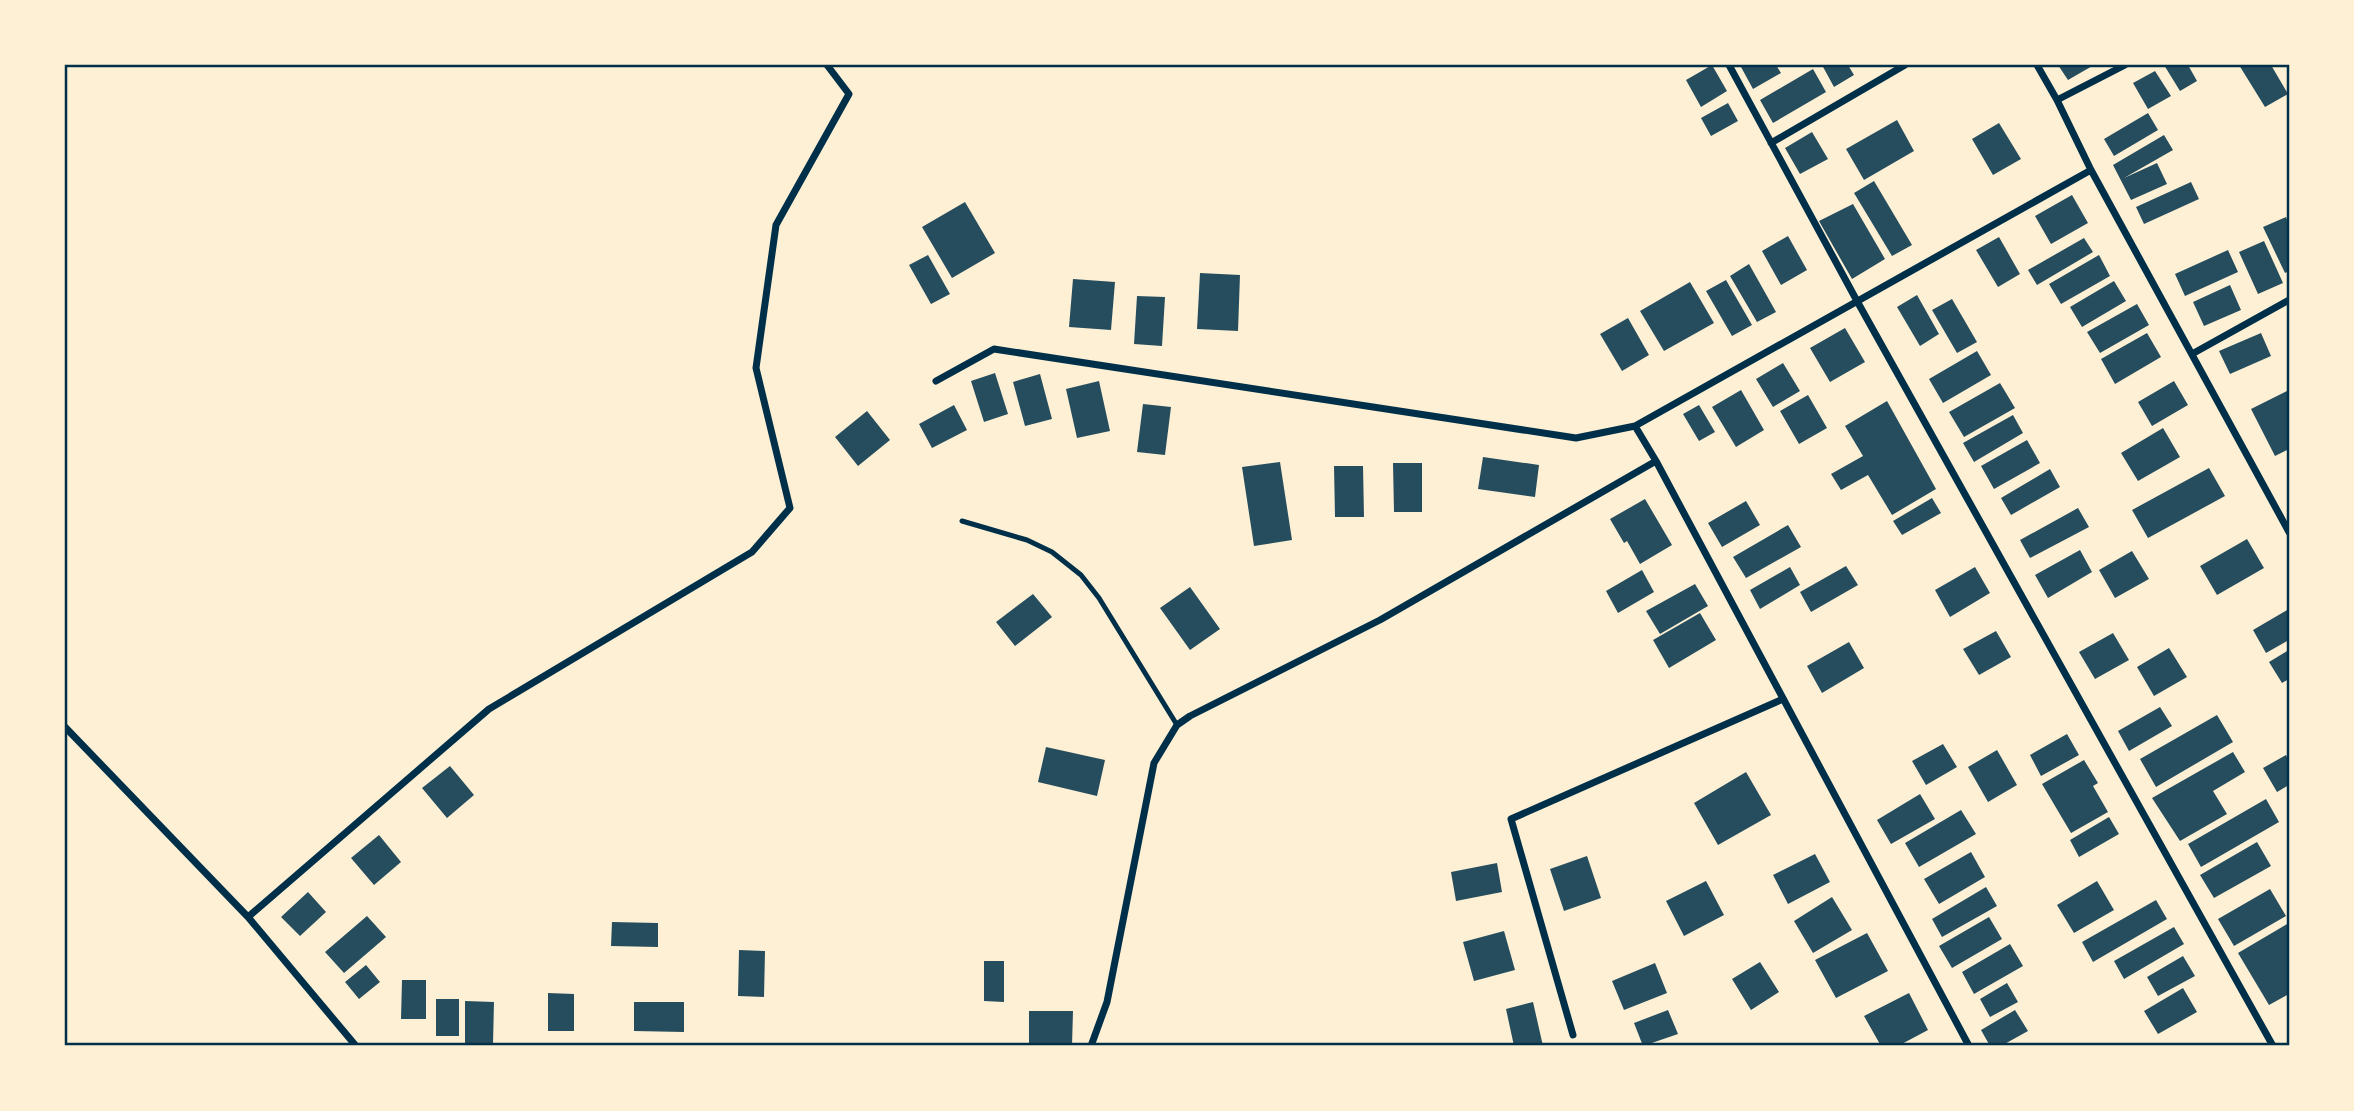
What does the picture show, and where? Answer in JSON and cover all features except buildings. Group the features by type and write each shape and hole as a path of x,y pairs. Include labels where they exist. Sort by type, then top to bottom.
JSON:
{"street":[{"path":"248,917 489,709 752,552 790,508 756,368 776,225 849,94 827,65"},
{"path":"1729,65 1857,301 2273,1046"},
{"path":"1771,143 1905,65"},
{"path":"2037,65 2091,170 2289,531"},
{"path":"2057,100 2125,65"},
{"path":"936,381 994,349 1576,438 1635,426 2091,170"},
{"path":"2192,354 2289,300"},
{"path":"1635,426 1969,1046"},
{"path":"1091,1046 1107,1002 1154,763 1177,725 1380,620 1656,461"},
{"path":"1573,1035 1511,818 1783,699"},
{"path":"65,727 248,917 356,1046"}],"lane":[{"path":"962,521 1027,540 1052,552 1081,575 1099,598 1177,725"}]}
